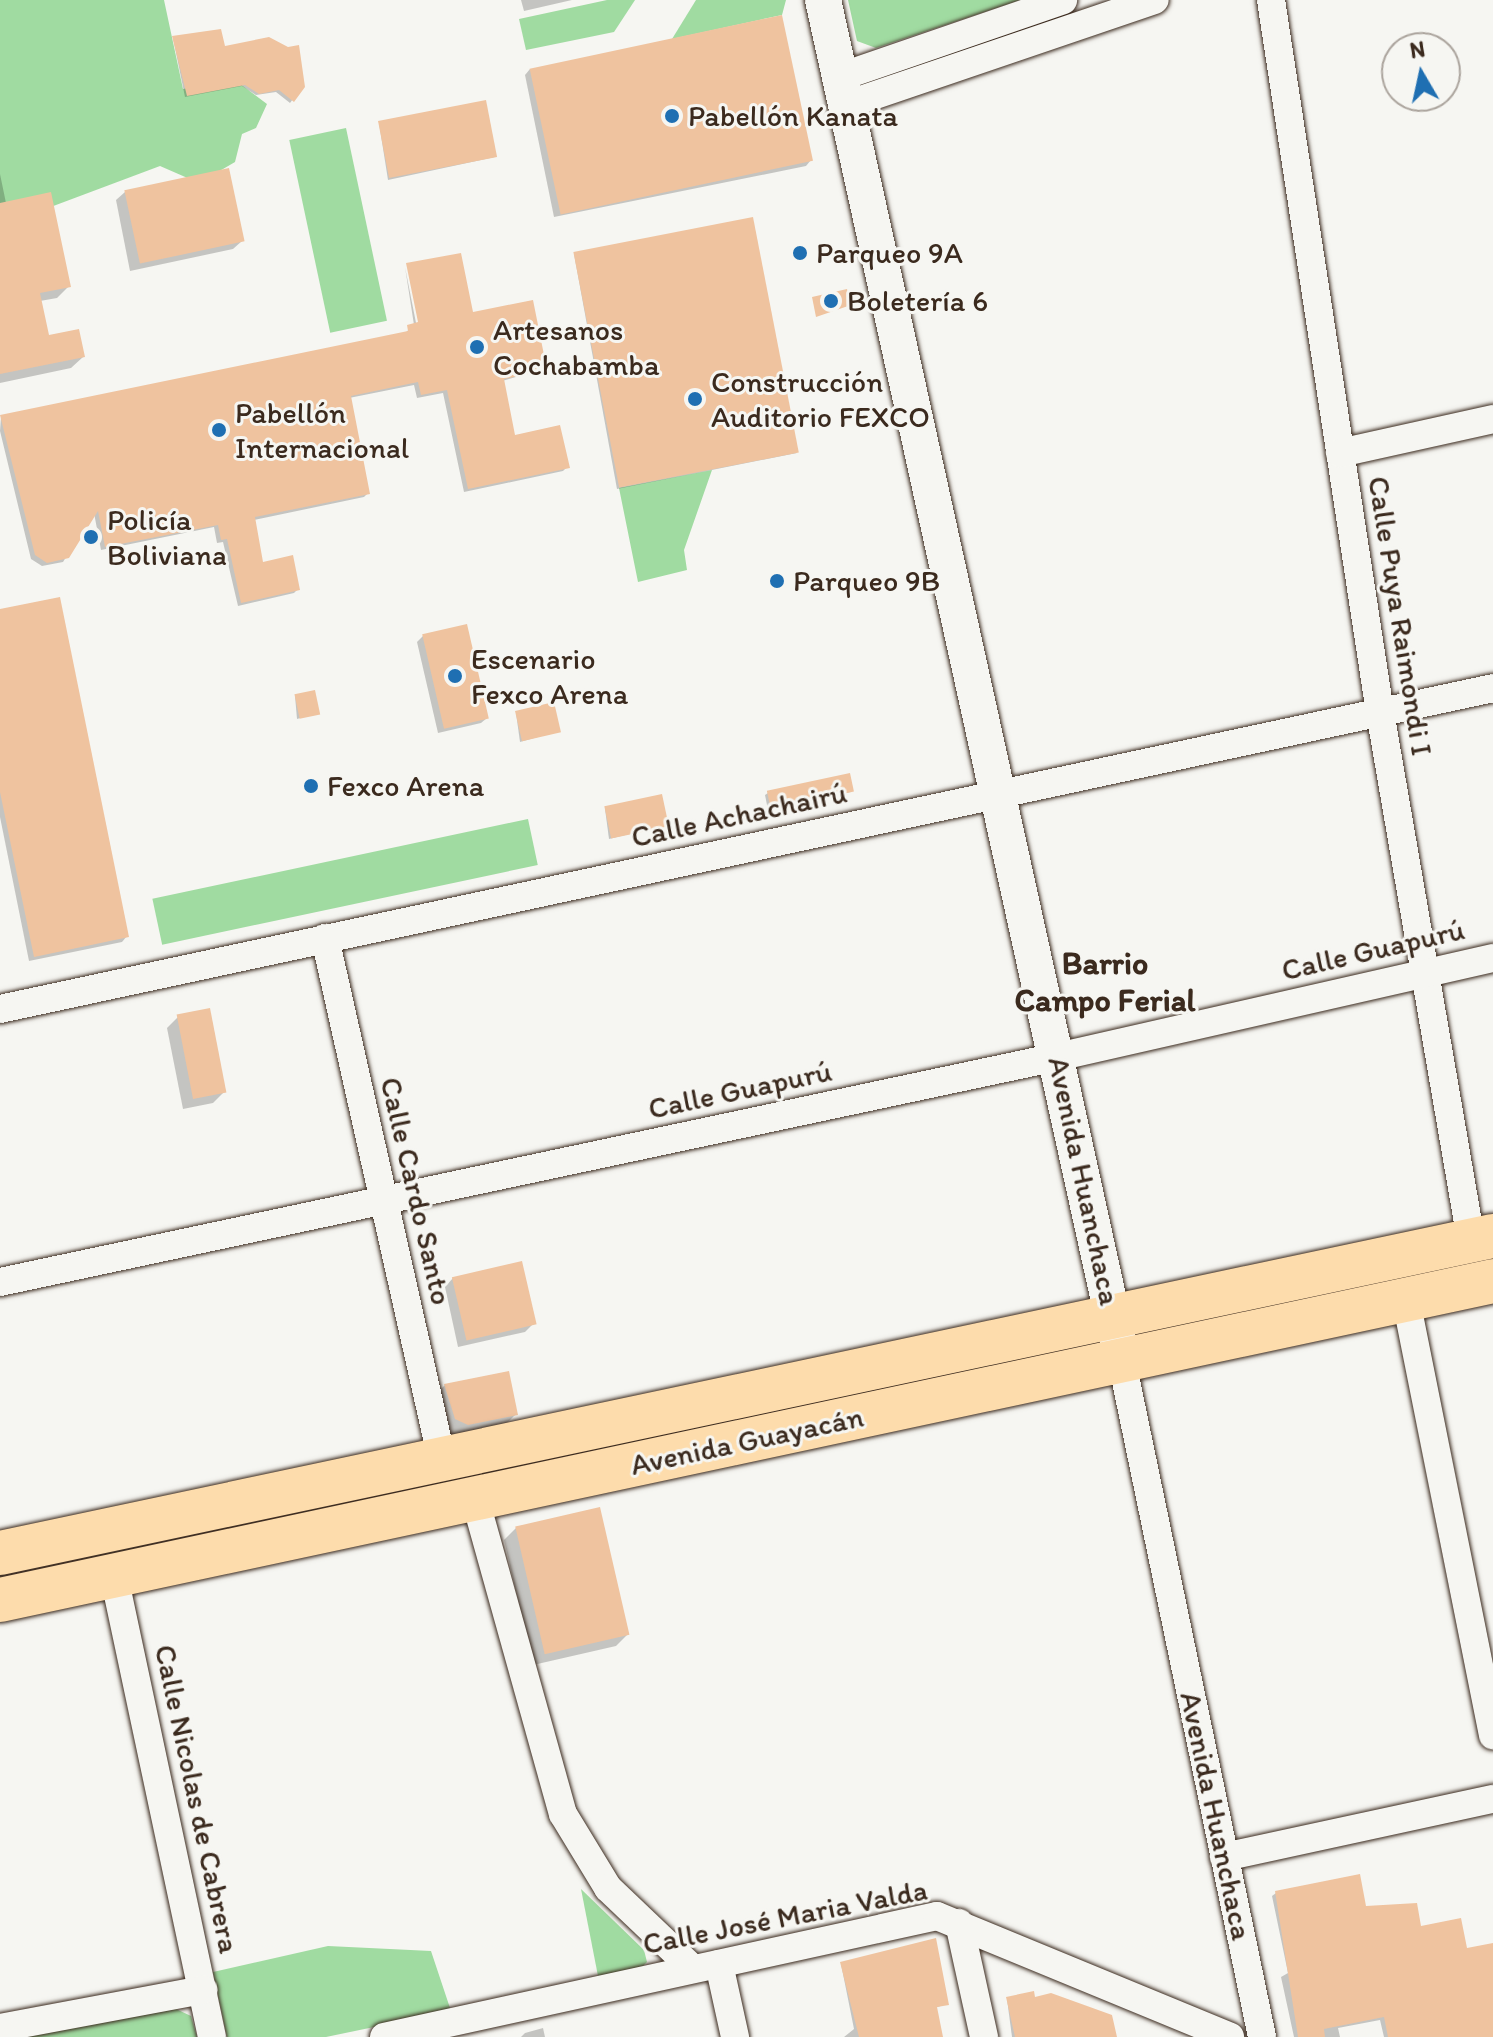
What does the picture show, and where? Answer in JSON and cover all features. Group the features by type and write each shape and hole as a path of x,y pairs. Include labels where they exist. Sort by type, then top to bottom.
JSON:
{"main road":[{"name":"Avenida Guayacán","path":"0,1553 1482,1238"},
{"name":"Avenida Guayacán","path":"0,1600 1493,1281"}],"street":[{"name":"Avenida Huanchaca","path":"823,0 996,794 1057,1057 1262,2037"},
{"path":"843,91 1063,0"},
{"path":"843,91 1155,0"},
{"name":"Calle Puya Raimondi I","path":"1271,0 1380,712 1426,973 1482,1238"},
{"path":"1340,453 1493,419"},
{"name":"Calle Achachairú","path":"0,1009 1493,688"},
{"name":"Calle Cardo Santo","path":"325,938 442,1460"},
{"name":"Calle Guapurú","path":"0,1282 1057,1057 1493,958"},
{"path":"1406,1300 1493,1735"},
{"path":"475,1499 563,1814 608,1888 706,1966 735,2037"},
{"name":"Calle Nicolas de Cabrera","path":"114,1576 212,2037"},
{"path":"1224,1857 1493,1799"},
{"name":"Calle José Maria Valda","path":"384,2037 937,1916 1230,2037"},
{"path":"959,1923 984,2037"},
{"path":"0,2028 203,1990"}],"green space":[{"path":"0,0 164,0 183,89 232,78 267,104 256,128 242,134 235,162 199,183 160,166 0,226"},
{"path":"607,0 635,0 614,32 526,50 519,19"},
{"path":"696,0 786,0 782,15 672,39"},
{"path":"848,0 1020,0 876,48 857,41"},
{"path":"346,128 387,321 330,333 289,140"},
{"path":"712,470 684,550 687,570 638,582 619,488"},
{"path":"528,819 538,865 162,945 152,899"},
{"path":"581,1889 644,1950 647,1962 641,1968 598,1976"},
{"path":"328,1946 431,1951 451,2011 326,2037 227,2037 213,1972"},
{"path":"176,2009 191,2016 197,2037 18,2037"}],"building":[{"name":"Pabellón Kanata","path":"782,15 813,161 561,214 530,69"},
{"path":"221,29 225,46 269,37 288,47 299,45 305,87 294,102 279,90 259,94 245,85 187,96 172,36"},
{"path":"486,100 497,157 389,178 378,121"},
{"path":"229,168 245,241 140,264 124,190"},
{"path":"51,192 71,287 40,293 49,335 79,329 85,357 0,374 0,203"},
{"name":"Construcción Auditorio FEXCO","path":"753,217 799,453 619,488 573,252"},
{"path":"461,253 473,312 533,300 547,370 504,379 515,435 560,425 570,468 468,489 447,390 421,395 418,382 351,396 370,494 255,517 263,562 293,555 300,590 241,603 227,539 221,540 218,525 105,547 98,511 69,558 47,563 35,555 0,415 408,331 407,325 418,322 406,263"},
{"name":"Boletería 6","path":"847,289 851,305 816,317 812,297"},
{"path":"60,597 129,937 34,957 0,792 0,609"},
{"name":"Escenario Fexco Arena","path":"467,624 489,719 444,729 422,634"},
{"path":"315,690 320,714 300,719 294,694"},
{"path":"554,702 561,732 522,741 515,711"},
{"path":"850,773 854,792 771,809 767,791"},
{"path":"662,794 669,826 611,839 604,806"},
{"path":"210,1008 226,1092 193,1099 177,1014"},
{"path":"522,1261 537,1324 466,1341 452,1277"},
{"path":"509,1371 518,1415 468,1425 455,1419 444,1384"},
{"path":"600,1507 629,1635 545,1654 515,1527"},
{"path":"1360,1874 1366,1906 1417,1903 1421,1926 1461,1918 1467,1948 1493,1943 1493,2037 1388,2037 1384,2017 1324,2029 1325,2037 1298,2037 1275,1891"},
{"path":"936,1938 949,2005 937,2007 943,2037 859,2037 840,1962"},
{"path":"1034,1991 1035,1997 1051,1993 1112,2015 1117,2037 1015,2037 1006,1997"}],"place":[{"name":"Pabellón Kanata","path":"672,116"},
{"name":"Parqueo 9A","path":"800,253"},
{"name":"Boletería 6","path":"831,301"},
{"name":"Artesanos Cochabamba","path":"477,347"},
{"name":"Construcción Auditorio FEXCO","path":"695,399"},
{"name":"Pabellón Internacional","path":"219,430"},
{"name":"Policía Boliviana","path":"91,537"},
{"name":"Parqueo 9B","path":"777,581"},
{"name":"Escenario Fexco Arena","path":"455,676"},
{"name":"Fexco Arena","path":"311,786"}],"district":[{"name":"Barrio Campo Ferial","path":"1105,982"}]}
